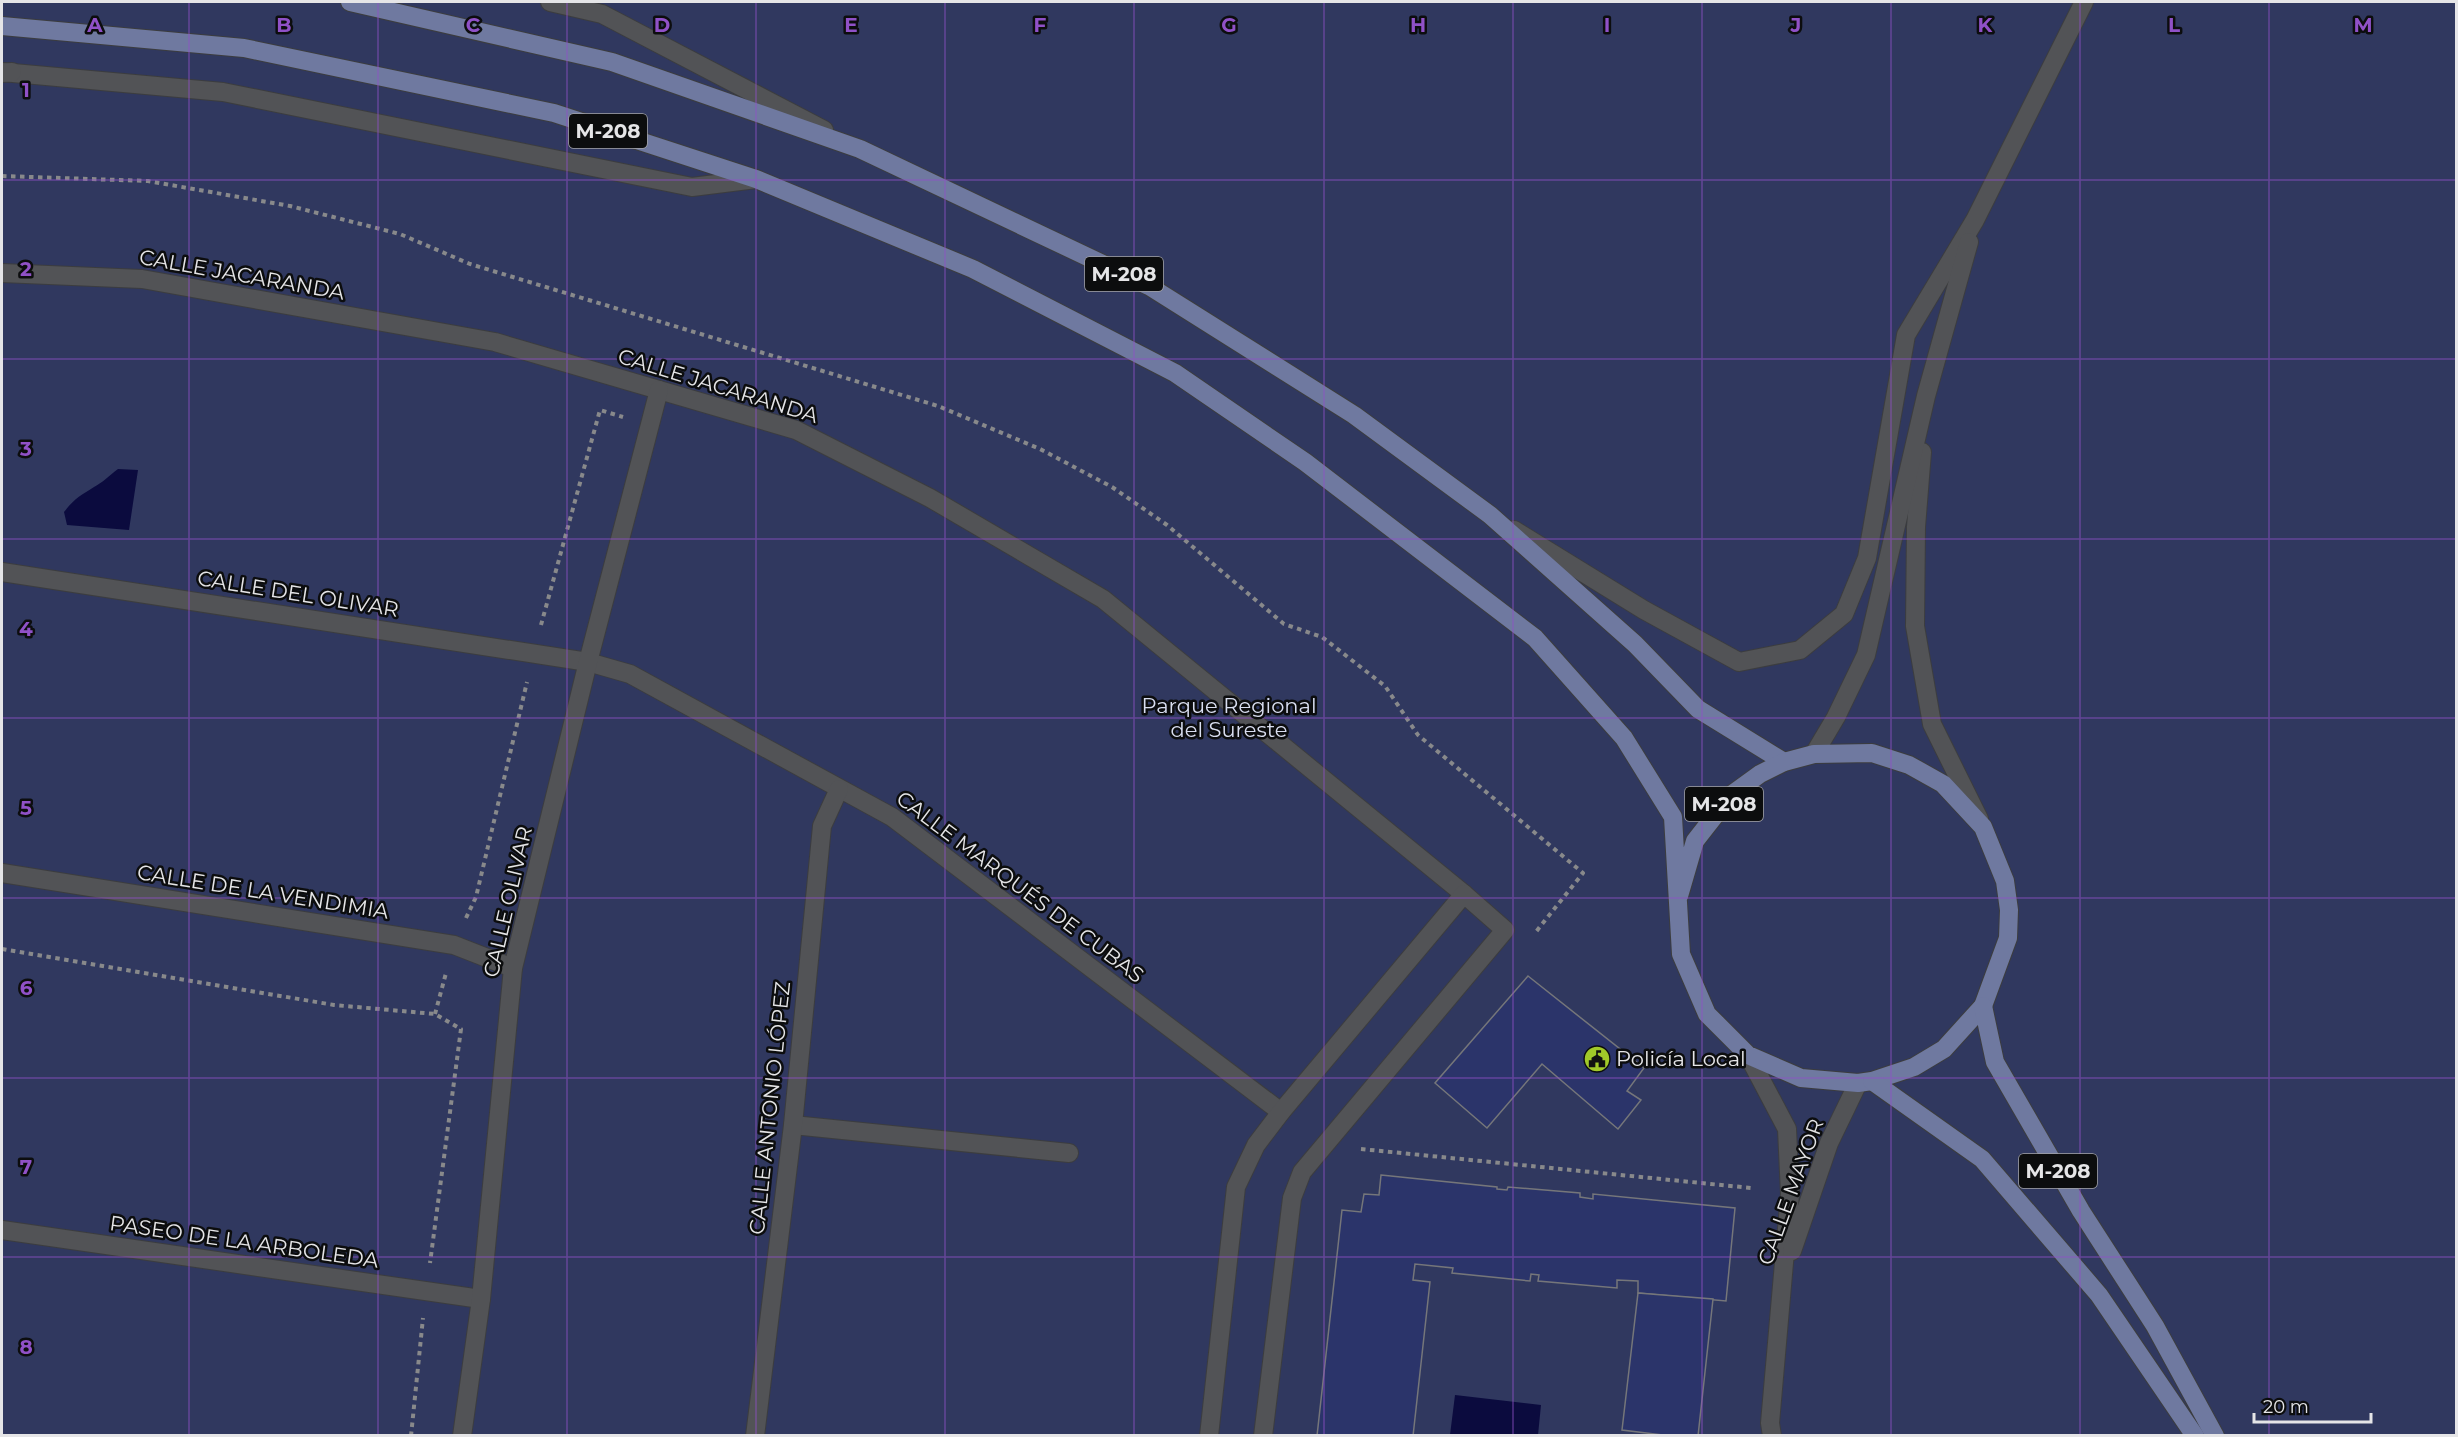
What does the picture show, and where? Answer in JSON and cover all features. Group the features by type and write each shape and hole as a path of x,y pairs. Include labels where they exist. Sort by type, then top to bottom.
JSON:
{"main road":[{"name":"M-208","path":"350,2 612,62 860,149 1149,286 1354,415 1490,515 1635,644 1698,709 1784,762"},
{"name":"M-208","path":"2,26 244,48 554,113 756,180 973,269 1175,373 1305,462 1517,624 1535,639 1624,738 1674,817 1678,896 1681,954 1707,1014 1748,1054 1801,1078 1865,1082 1914,1067 1944,1049 1983,1006 2008,938 2009,910 2005,881 1983,827 1943,784 1909,765 1872,753 1814,754 1784,762 1760,774 1731,795 1695,841 1678,896"},
{"name":"M-208","path":"1983,1006 1995,1062 2081,1211 2155,1326 2215,1436"},
{"name":"M-208","path":"1865,1082 1982,1159 2099,1295 2195,1436"}],"street":[{"path":"550,2 602,14 860,149"},
{"path":"1490,515 1644,610 1739,662 1800,650 1844,614 1868,558 1905,335 1975,220 2084,2"},
{"path":"5,72 223,92 692,187 756,180"},
{"path":"1814,754 1836,717 1866,655 1926,396 1975,220"},
{"name":"CALLE JACARANDA","path":"2,273 142,279 495,342 796,430 930,498 1103,599 1505,930 1302,1172 1292,1197 1263,1436"},
{"name":"CALLE OLIVAR","path":"462,1436 481,1299 513,968 588,662 659,390"},
{"path":"1926,396 1916,527 1915,626 1932,724 1983,827"},
{"name":"CALLE DEL OLIVAR","path":"2,572 588,662"},
{"name":"CALLE MARQUÉS DE CUBAS","path":"588,662 630,674 892,817 1281,1112"},
{"name":"CALLE ANTONIO LÓPEZ","path":"755,1436 793,1125 822,826 839,789"},
{"name":"CALLE DE LA VENDIMIA","path":"2,873 454,945 513,968"},
{"path":"1209,1436 1236,1187 1256,1145 1281,1112 1464,894"},
{"name":"CALLE MAYOR","path":"1748,1054 1787,1129 1790,1194 1770,1422 1772,1436"},
{"name":"CALLE MAYOR","path":"1781,1284 1828,1143 1865,1082"},
{"path":"793,1125 1069,1154"},
{"name":"PASEO DE LA ARBOLEDA","path":"2,1230 481,1299"}],"path":[{"path":"2,176 148,181 290,206 400,234 470,264 938,406 1040,449 1112,487 1158,519 1284,624 1322,637 1385,686 1418,735 1583,873 1532,938"},
{"path":"435,1014 454,945 476,897 533,653 600,410"},
{"path":"2,949 334,1005 435,1014 461,1029 426,1291 411,1436"},
{"path":"1368,1141 1361,1150 1751,1188"}],"green space":[{"name":"Parque Regional del Sureste","path":"2,2 2456,2 2456,1435 2,1435"}],"shaded area":[{"path":"118,469 138,470 129,530 67,525 64,512 68,507"},
{"path":"1455,1395 1541,1405 1538,1435 1450,1435"}],"building":[{"path":"1528,976 1644,1068 1627,1091 1641,1100 1618,1129 1542,1064 1487,1128 1435,1083"},
{"path":"1381,1175 1507,1190 1508,1187 1580,1193 1580,1197 1593,1199 1593,1194 1735,1208 1726,1301 1638,1293 1638,1281 1617,1280 1617,1288 1538,1281 1539,1275 1531,1274 1530,1281 1452,1273 1453,1268 1415,1264 1413,1280 1430,1282 1413,1436 1317,1436 1342,1210 1361,1212 1364,1194 1379,1195"},
{"path":"1638,1293 1713,1299 1698,1436 1671,1436 1622,1430"}],"place":[{"name":"Policía Local","path":"1597,1059"}]}
